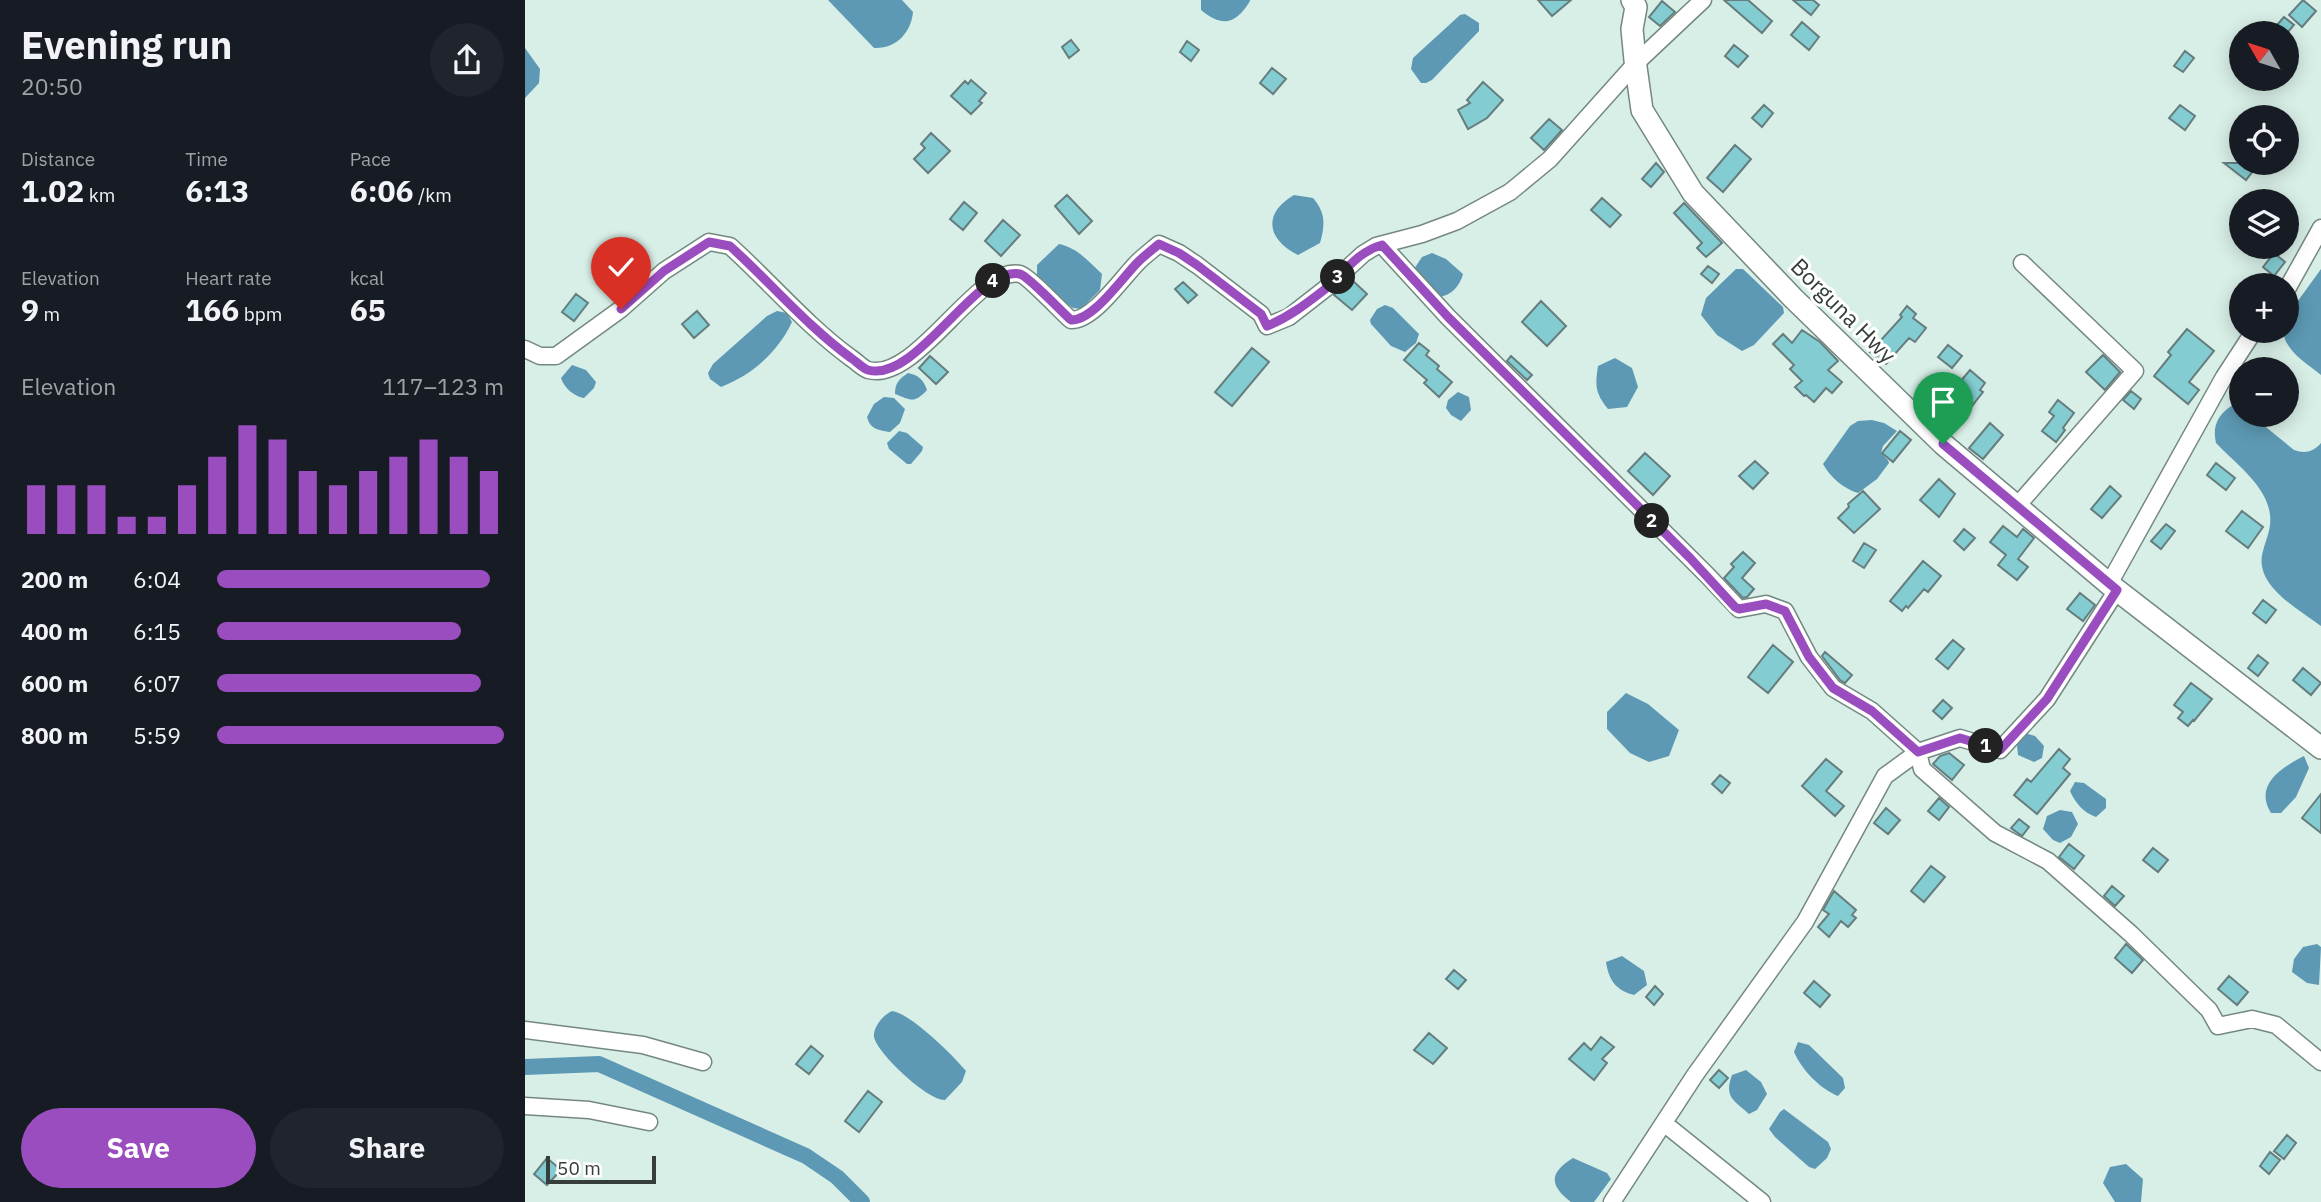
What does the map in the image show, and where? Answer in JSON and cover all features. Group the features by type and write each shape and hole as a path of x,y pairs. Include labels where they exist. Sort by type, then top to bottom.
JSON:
{"street":[{"name":"Borguna Hwy","path":"1632,0 1636,7 1632,29 1642,110 1693,193 1793,298 1943,444 2113,587 2321,748"},
{"path":"525,349 540,356 556,356 621,309 664,271 709,242 730,246 837,348 867,370 884,371 910,357 993,281 1011,274 1023,275 1071,320 1079,320 1092,312 1139,260 1159,244 1197,265 1261,314 1267,326 1289,317 1363,254 1382,245 1457,221 1510,192 1550,159 1635,64 1703,0"},
{"path":"2296,273 2321,228"},
{"path":"1382,245 1448,317 1699,567 1735,607 1739,609 1766,604 1785,611 1809,657 1833,688 1872,711 1918,752 1922,769 1995,833 2048,861 2131,934 2210,1010 2218,1026 2252,1019 2276,1025 2321,1062"},
{"path":"2017,506 2135,371 2022,263"},
{"path":"1612,1202 1695,1075 1805,922 1885,776 1918,752 1960,738 2000,750 2047,699 2113,587 2224,377 2246,343"},
{"path":"525,1030 643,1045 703,1062"},
{"path":"525,1106 589,1110 649,1122"},
{"path":"1665,1124 1762,1202"}],"water":[{"path":"828,0 902,0 913,12 912,20 906,33 895,43 874,48"},
{"path":"1201,0 1250,1 1240,15 1222,21 1201,10"},
{"path":"1465,14 1479,23 1479,31 1432,80 1421,83 1411,69 1413,58 1460,15"},
{"path":"525,48 540,69 539,83 525,98"},
{"path":"1294,195 1313,198 1323,219 1320,243 1298,255 1287,249 1274,234 1272,226 1277,210"},
{"path":"1059,244 1078,252 1102,274 1100,290 1081,309 1073,308 1037,284 1037,265"},
{"path":"1432,253 1446,259 1463,274 1460,283 1447,295 1438,297 1412,272 1422,257"},
{"path":"1736,269 1743,269 1783,307 1784,313 1754,345 1742,351 1717,335 1701,315 1706,298"},
{"path":"2321,269 2321,375 2292,351 2287,343 2299,343 2299,299"},
{"path":"1385,305 1393,308 1419,334 1416,343 1405,352 1391,346 1371,324 1370,320 1377,309"},
{"path":"777,311 787,313 792,322 772,353 743,376 721,387 710,379 708,373 713,364 767,316"},
{"path":"1615,358 1632,368 1638,387 1627,407 1608,409 1598,393 1597,373 1598,366"},
{"path":"572,365 586,370 596,382 584,398 570,391 561,378"},
{"path":"908,373 920,379 927,390 915,399 895,394 898,382"},
{"path":"1458,392 1469,397 1471,410 1461,421 1446,408 1448,400"},
{"path":"884,397 894,398 905,409 900,423 890,432 875,428 867,417 874,404"},
{"path":"2229,408 2229,427 2266,427 2294,450 2309,451 2321,443 2321,626 2289,603 2264,575 2262,563 2269,531 2269,509 2261,490 2216,443 2217,421"},
{"path":"1872,420 1897,431 1883,446 1881,453 1889,463 1877,479 1858,493 1838,482 1823,464 1850,426 1858,421"},
{"path":"899,431 907,433 923,447 911,464 907,464 889,449 887,443"},
{"path":"1626,693 1648,704 1679,730 1669,756 1649,762 1630,753 1607,729 1607,712"},
{"path":"2025,733 2035,736 2044,746 2042,758 2034,762 2018,755 2017,745"},
{"path":"2304,756 2309,768 2296,797 2281,813 2271,813 2266,794 2272,779 2286,766"},
{"path":"2075,782 2084,783 2106,799 2106,808 2096,817 2084,810 2075,800 2070,791"},
{"path":"2060,810 2072,812 2078,824 2071,837 2060,843 2053,840 2043,829 2047,816"},
{"path":"2317,944 2321,947 2319,985 2307,983 2292,972 2294,959 2303,947"},
{"path":"1622,956 1644,971 1647,985 1634,995 1614,984 1609,974 1606,962"},
{"path":"892,1011 920,1027 966,1071 962,1082 945,1100 916,1085 893,1064 877,1044 875,1029 882,1018"},
{"path":"1798,1042 1809,1045 1843,1078 1845,1088 1838,1096 1812,1078 1802,1065 1794,1052"},
{"path":"1746,1070 1761,1082 1767,1094 1757,1110 1749,1114 1731,1098 1729,1088 1732,1075"},
{"path":"1784,1109 1828,1142 1831,1149 1827,1158 1815,1169 1809,1167 1769,1129"},
{"path":"1573,1158 1607,1173 1611,1179 1594,1202 1571,1202 1556,1185 1559,1169"},
{"path":"2126,1164 2143,1179 2141,1202 2115,1202 2103,1183 2110,1167"}],"building":[{"path":"1538,0 1571,0 1552,16"},
{"path":"1724,0 1748,0 1772,21 1762,33"},
{"path":"1793,0 1813,0 1819,5 1811,15"},
{"path":"2303,0 2316,11 2302,27 2299,21 2289,15"},
{"path":"1662,1 1675,12 1660,26 1649,17"},
{"path":"1802,22 1819,37 1809,50 1791,35"},
{"path":"1071,40 1079,50 1069,58 1062,47"},
{"path":"1187,41 1199,50 1191,61 1180,52"},
{"path":"1734,45 1748,56 1738,67 1725,56"},
{"path":"2185,51 2194,58 2183,72 2174,66"},
{"path":"1272,68 1286,79 1273,94 1260,83"},
{"path":"971,80 986,93 979,101 982,103 971,114 951,96 965,81 968,84"},
{"path":"1483,82 1503,100 1487,118 1468,129 1458,110 1470,103 1467,100"},
{"path":"1764,105 1773,113 1762,127 1752,118"},
{"path":"2180,105 2195,116 2185,130 2169,118"},
{"path":"1549,119 1562,130 1544,150 1531,138"},
{"path":"931,133 950,151 928,173 914,159 925,148 921,144"},
{"path":"1735,145 1751,159 1723,192 1707,178"},
{"path":"1656,163 1664,172 1651,187 1642,179"},
{"path":"1067,195 1092,221 1079,234 1055,206"},
{"path":"1602,198 1621,215 1610,227 1591,210"},
{"path":"964,202 977,213 963,230 950,219"},
{"path":"1684,203 1722,243 1706,257 1697,248 1702,243 1674,213"},
{"path":"1003,220 1020,235 1001,256 985,241"},
{"path":"2269,259 2281,259 2285,262 2276,273 2270,273 2263,267"},
{"path":"1708,266 1719,274 1712,283 1701,274"},
{"path":"1351,279 1367,294 1352,310 1334,295"},
{"path":"1183,282 1197,295 1188,303 1175,289"},
{"path":"576,294 588,303 574,321 562,312"},
{"path":"1541,301 1566,326 1547,346 1522,322"},
{"path":"1907,306 1916,314 1913,318 1926,328 1915,342 1909,338 1886,364 1870,352 1902,317 1900,315"},
{"path":"697,311 709,325 694,338 682,324"},
{"path":"2187,329 2214,351 2189,382 2199,390 2188,404 2154,376 2171,355 2168,352"},
{"path":"1802,330 1820,342 1838,361 1828,370 1842,382 1832,393 1826,388 1814,402 1795,387 1802,381 1790,369 1794,365 1773,344 1783,334 1792,343"},
{"path":"1419,343 1429,351 1426,355 1439,366 1437,369 1452,382 1439,397 1424,383 1427,380 1404,360"},
{"path":"1948,345 1962,356 1952,368 1938,357"},
{"path":"1252,348 1269,362 1232,406 1215,392"},
{"path":"2103,355 2120,372 2105,390 2086,372"},
{"path":"930,356 948,372 936,384 919,368"},
{"path":"1511,356 1532,375 1527,380 1507,361"},
{"path":"1970,370 1985,383 1980,390 1983,392 1968,411 1949,395"},
{"path":"2131,391 2141,399 2134,409 2123,400"},
{"path":"2058,400 2074,413 2056,442 2042,431 2054,416 2049,412"},
{"path":"1990,423 2003,435 1983,459 1969,448"},
{"path":"1900,431 1911,440 1893,462 1882,453"},
{"path":"1645,453 1670,476 1653,495 1628,471"},
{"path":"1755,461 1768,473 1753,489 1739,476"},
{"path":"2216,463 2235,478 2226,490 2207,475"},
{"path":"1939,479 1955,494 1939,517 1920,500"},
{"path":"2110,486 2121,496 2102,518 2091,509"},
{"path":"1863,491 1880,509 1854,533 1838,518 1849,507 1848,504"},
{"path":"2242,511 2263,527 2248,548 2226,531"},
{"path":"2166,524 2175,531 2161,549 2151,541"},
{"path":"2003,526 2017,537 2023,529 2034,538 2018,559 2028,567 2017,580 1998,565 2006,555 1990,542"},
{"path":"1964,529 1975,538 1964,550 1954,541"},
{"path":"1864,543 1876,550 1864,568 1853,561"},
{"path":"1743,552 1755,563 1742,578 1754,589 1743,598 1724,578 1734,567 1731,564"},
{"path":"1923,561 1941,576 1928,592 1924,589 1908,608 1906,606 1902,611 1890,601"},
{"path":"2080,593 2095,605 2083,621 2067,609"},
{"path":"2263,600 2276,610 2266,623 2253,613"},
{"path":"1953,640 1964,649 1948,669 1936,659"},
{"path":"1773,645 1793,662 1768,693 1748,677"},
{"path":"1825,652 1852,675 1845,683 1822,656"},
{"path":"2258,655 2268,663 2258,676 2248,668"},
{"path":"2303,668 2321,683 2311,695 2293,680"},
{"path":"2191,683 2212,699 2188,726 2178,718 2183,712 2174,705"},
{"path":"1943,700 1952,708 1942,719 1933,711"},
{"path":"2059,749 2070,759 2063,768 2070,774 2037,814 2014,795 2027,779 2031,782"},
{"path":"1949,753 1964,765 1952,780 1933,764 1940,756"},
{"path":"1826,759 1842,772 1826,791 1844,806 1835,816 1802,786"},
{"path":"1720,775 1730,783 1722,793 1712,784"},
{"path":"2321,794 2321,833 2302,818"},
{"path":"1939,798 1949,807 1939,820 1928,811"},
{"path":"1886,808 1900,820 1888,834 1874,823"},
{"path":"2019,819 2029,827 2022,836 2011,828"},
{"path":"2069,844 2084,856 2074,869 2059,857"},
{"path":"2153,848 2168,860 2158,872 2143,860"},
{"path":"1931,866 1945,877 1924,902 1911,891"},
{"path":"2112,886 2124,896 2115,906 2104,896"},
{"path":"1834,891 1856,910 1852,915 1856,918 1848,927 1841,921 1829,937 1818,927 1829,914 1823,910"},
{"path":"2126,944 2143,960 2132,973 2115,958"},
{"path":"1454,970 1466,980 1458,989 1446,979"},
{"path":"2229,976 2248,992 2237,1005 2218,989"},
{"path":"1814,981 1830,995 1820,1007 1804,993"},
{"path":"1655,986 1663,994 1654,1005 1646,997"},
{"path":"1429,1033 1447,1048 1433,1064 1414,1050"},
{"path":"1601,1037 1614,1047 1602,1059 1607,1063 1594,1080 1569,1059 1584,1043 1591,1050"},
{"path":"811,1046 823,1056 809,1074 796,1064"},
{"path":"1719,1070 1728,1078 1719,1088 1710,1080"},
{"path":"868,1091 882,1102 859,1132 845,1121"},
{"path":"2287,1135 2296,1143 2284,1159 2274,1151"},
{"path":"2270,1152 2280,1160 2269,1174 2260,1166"},
{"path":"547,1158 561,1170 547,1185 534,1174"}],"waterway":[{"path":"525,1067 599,1064 806,1156 837,1177 862,1202"}],"route":[{"path":"621,309 664,271 709,242 730,246 837,348 867,370 884,371 910,357 993,281 1011,274 1023,275 1071,320 1079,320 1092,312 1139,260 1159,244 1197,265 1261,314 1267,326 1289,317 1363,254 1382,245 1448,317 1708,576 1735,607 1744,609 1766,604 1785,611 1809,657 1833,688 1872,711 1918,752 1960,738 2000,750 2047,699 2117,590 1943,444"}]}
